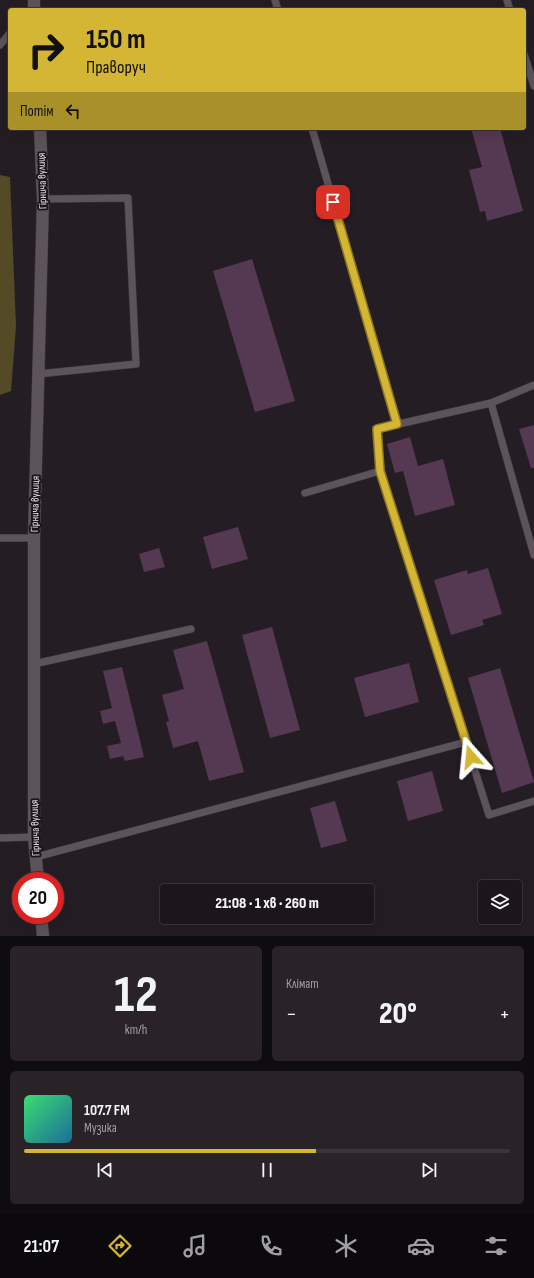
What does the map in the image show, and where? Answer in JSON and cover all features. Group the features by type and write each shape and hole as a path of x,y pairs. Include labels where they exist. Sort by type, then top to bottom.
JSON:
{"street":[{"name":"Гірнича вулиця","path":"37,872 34,837 34,538 43,199 40,130"},
{"path":"42,924 43,936"}],"lane":[{"path":"0,45 8,35"},
{"path":"526,60 534,86"},
{"path":"313,130 397,424"},
{"path":"38,374 136,364 128,198 43,199"},
{"path":"534,385 491,403 377,429 380,471 489,815 534,801"},
{"path":"491,403 534,555"},
{"path":"305,492 380,471"},
{"path":"0,538 34,538"},
{"path":"34,664 191,629"},
{"path":"36,857 466,742"},
{"path":"0,838 34,837"}],"shaded area":[{"path":"0,175 10,177 16,326 11,391 0,395"}],"building":[{"path":"472,130 501,130 523,211 487,221 485,211 480,212 469,170 482,167"},
{"path":"252,259 295,401 255,412 213,271"},
{"path":"534,425 534,468 531,468 519,429"},
{"path":"410,437 418,466 443,459 455,505 415,516 403,471 395,473 387,444"},
{"path":"238,527 248,559 212,569 203,537"},
{"path":"159,548 165,567 144,572 139,554"},
{"path":"488,568 502,614 482,620 484,625 451,635 434,580 467,570 468,574"},
{"path":"272,627 300,730 270,738 242,635"},
{"path":"207,641 244,772 209,781 198,741 173,748 166,722 169,721 162,695 184,689 173,650"},
{"path":"409,663 419,702 365,717 354,678"},
{"path":"122,667 144,757 125,761 123,756 110,759 107,746 121,743 115,721 103,724 100,711 112,708 103,671"},
{"path":"500,668 534,782 502,793 468,678"},
{"path":"432,771 443,811 408,821 397,781"},
{"path":"335,801 347,841 321,848 310,808"}],"route":[{"path":"333,202 397,424 377,429 380,471 471,757"}]}
